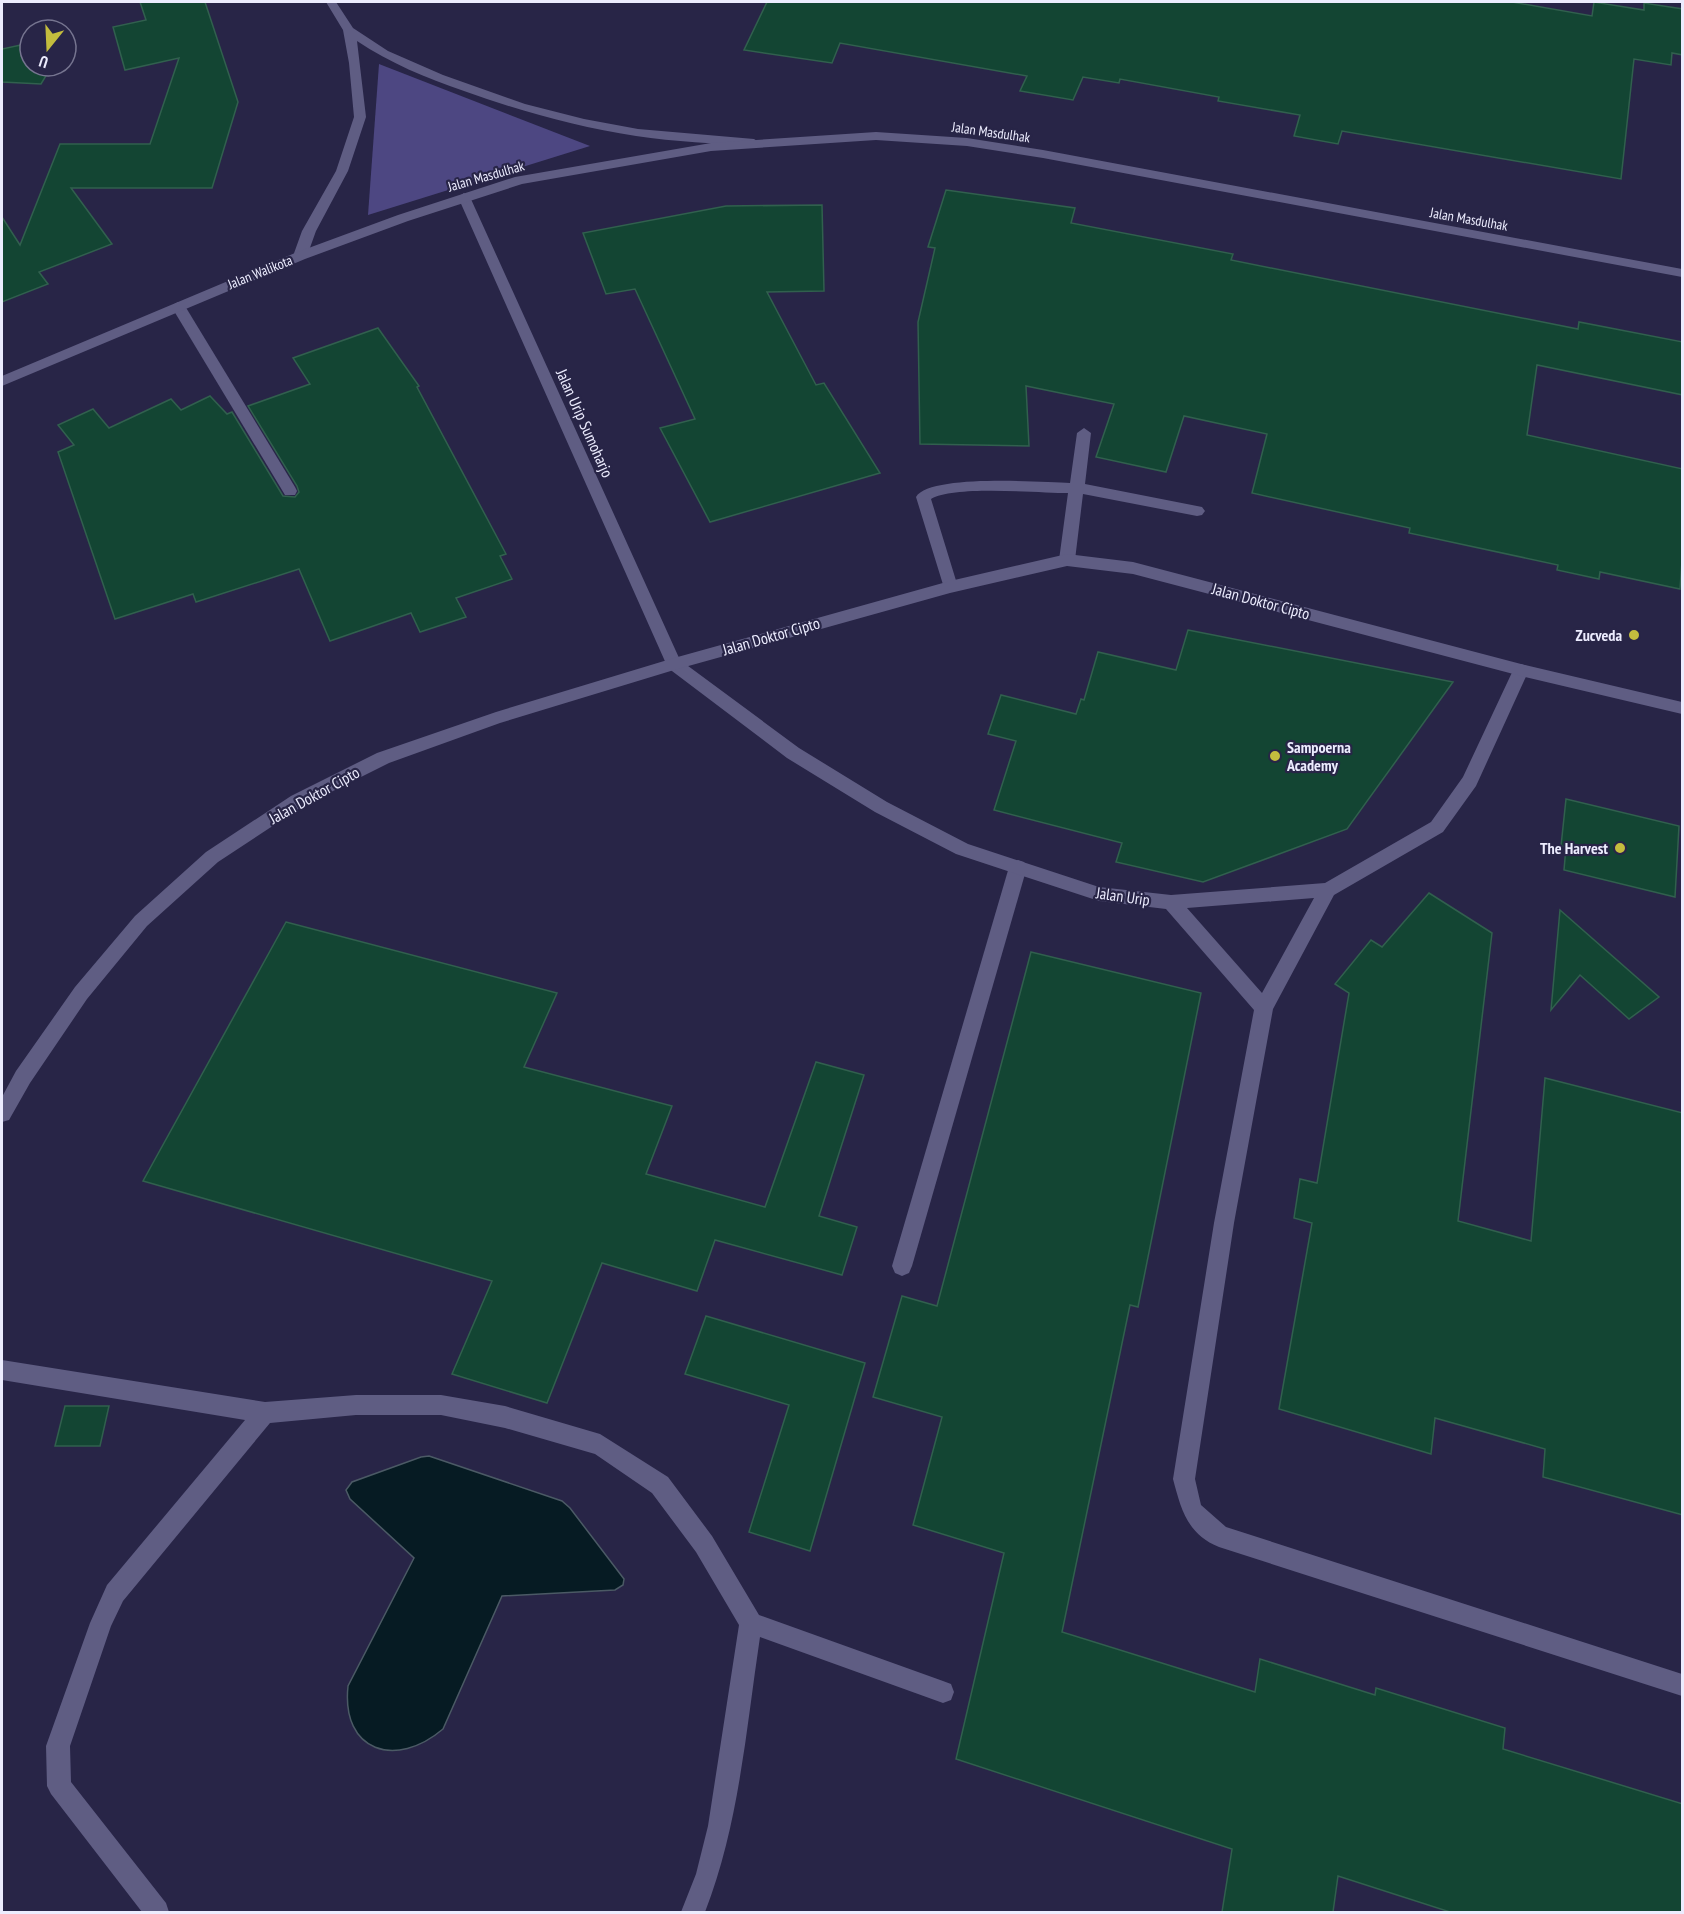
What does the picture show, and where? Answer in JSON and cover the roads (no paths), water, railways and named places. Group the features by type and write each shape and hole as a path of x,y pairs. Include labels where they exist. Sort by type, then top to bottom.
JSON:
{"street":[{"name":"Jalan Walikota","path":"2,381 300,256 309,231 342,171 360,117 350,30 331,2"},
{"path":"350,30 384,54 439,78 521,107 584,123 638,133 754,143"},
{"name":"Jalan Masdulhak","path":"300,256 464,197 520,180 664,154 754,143 876,136 967,142 1043,154 1683,273"},
{"name":"Jalan Urip Sumoharjo","path":"464,197 674,664"},
{"path":"178,306 290,491"},
{"path":"1067,560 1084,433"},
{"path":"950,586 922,497 935,490 970,487 1077,488 1197,511"},
{"name":"Jalan Doktor Cipto","path":"2,1114 22,1077 81,993 141,921 222,851 297,801 383,758 496,718 674,664 950,586 1067,560 1133,568 1521,670 1683,708"},
{"name":"Jalan Urip","path":"674,664 793,753 881,807 962,849 1099,894 1171,902 1328,890 1437,827 1470,781 1521,670"},
{"path":"902,1266 1018,867"},
{"path":"1328,890 1264,1008 1224,1222 1184,1479 1192,1511 1219,1536 1683,1685"},
{"path":"1171,902 1264,1008"},
{"path":"2,1370 265,1413 356,1405 441,1405 505,1417 600,1445 660,1485 705,1544 751,1623 720,1826 708,1874 693,1912"},
{"path":"157,1912 59,1786 58,1746 101,1623 115,1593 265,1413"},
{"path":"751,1623 943,1692"}],"water":[{"path":"429,1456 562,1501 570,1508 624,1579 623,1585 615,1590 502,1596 443,1729 425,1741 407,1748 390,1750 375,1747 363,1739 353,1726 348,1708 348,1686 414,1558 350,1499 346,1490 352,1482"}],"place":[{"name":"Zucveda","path":"1634,635"},
{"name":"Sampoerna Academy","path":"1275,756"},
{"name":"The Harvest","path":"1620,848"}]}
